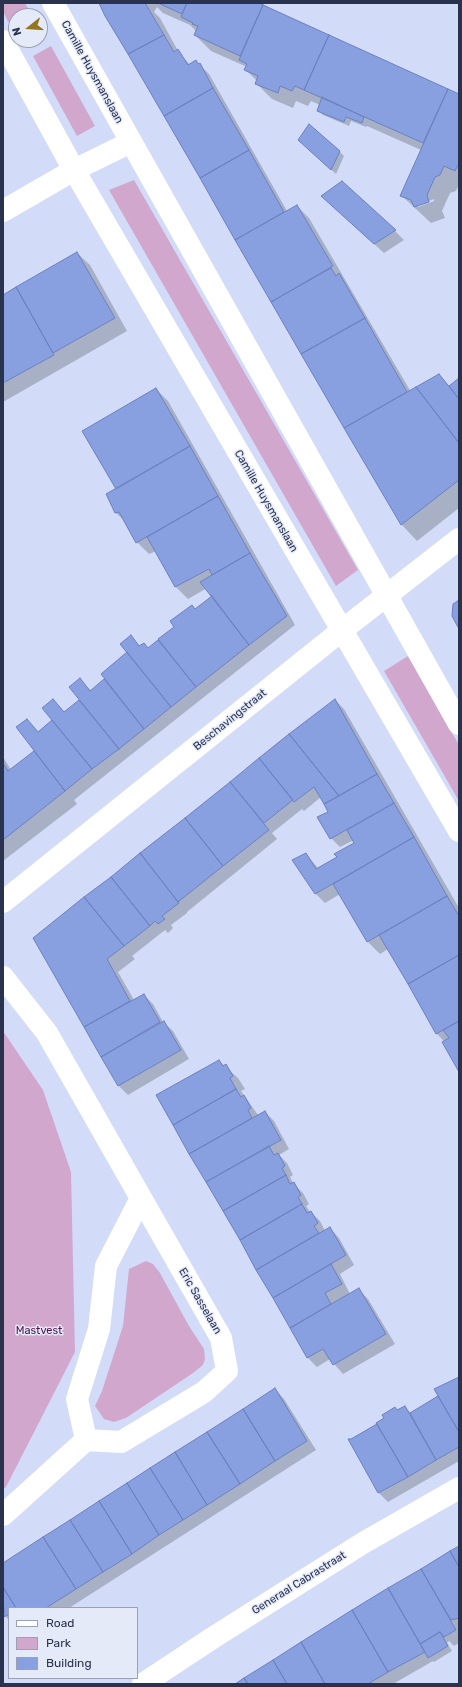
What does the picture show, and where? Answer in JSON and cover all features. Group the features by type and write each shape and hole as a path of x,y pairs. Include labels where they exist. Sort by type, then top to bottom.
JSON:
{"street":[{"name":"Camille Huysmanslaan","path":"53,3 386,597 459,724"},
{"name":"Camille Huysmanslaan","path":"3,41 74,170 341,631 459,831"},
{"path":"3,211 74,170 131,142"},
{"name":"Beschavingstraat","path":"3,902 341,631 459,539"},
{"name":"Eric Sasselaan","path":"3,976 46,1033 141,1198 220,1338 227,1371 204,1392 121,1442 86,1440"},
{"path":"3,1515 86,1440 77,1399 99,1329 106,1266 141,1198"},
{"name":"Generaal Cabrastraat","path":"143,1684 214,1637 363,1543 459,1488"}],"green space":[{"path":"3,3 25,3 28,8 8,8 8,22 3,11"},
{"path":"51,46 95,126 77,136 33,56"},
{"path":"134,180 358,570 336,586 109,190"},
{"path":"408,656 459,745 459,801 384,671"},
{"name":"Mastvest","path":"3,1031 43,1090 71,1172 75,1352 6,1487 3,1489"},
{"path":"146,1261 153,1264 160,1273 189,1326 204,1349 205,1359 203,1365 193,1373 126,1418 114,1422 104,1419 95,1406 102,1391 123,1326 129,1269"}],"building":[{"path":"99,3 145,3 164,35 128,54 105,16"},
{"path":"158,3 187,3 182,14"},
{"path":"187,3 259,3 263,5 240,56 194,35 198,26 181,17"},
{"path":"263,5 329,35 304,90 295,86 292,91 280,86 278,93 255,84 258,76 244,70 247,64 239,60"},
{"path":"164,35 174,52 178,49 188,65 196,60 198,64 200,63 213,88 164,116 128,54"},
{"path":"329,35 448,89 423,143 304,90"},
{"path":"213,88 249,150 200,178 164,116"},
{"path":"448,89 459,94 459,163 455,171 444,166 440,175 435,177 427,195 429,202 414,207 411,200 400,196"},
{"path":"322,97 364,117 362,123 346,117 344,122 317,111"},
{"path":"309,124 340,151 331,170 298,140"},
{"path":"249,150 284,212 235,240 200,178"},
{"path":"342,181 396,230 374,244 321,196"},
{"path":"297,205 333,266 271,302 235,240"},
{"path":"77,252 115,318 53,353 16,287"},
{"path":"331,268 336,276 339,273 365,318 301,354 271,302"},
{"path":"16,287 54,355 3,383 3,295"},
{"path":"365,318 407,392 344,428 301,354"},
{"path":"439,374 459,399 459,443 416,387"},
{"path":"459,378 459,399 449,386"},
{"path":"416,387 459,443 459,480 401,525 344,428"},
{"path":"156,388 190,446 116,489 82,431"},
{"path":"190,446 218,496 136,543 119,512 115,513 106,494"},
{"path":"218,496 250,553 212,575 209,569 175,587 147,537"},
{"path":"250,553 287,616 249,645 200,582"},
{"path":"212,596 249,645 196,687 158,639 174,627 170,621 192,605 195,609"},
{"path":"459,600 459,629 452,616 453,604"},
{"path":"131,635 139,646 144,643 148,648 158,640 196,687 171,707 120,644"},
{"path":"127,652 171,707 144,729 101,674"},
{"path":"80,678 90,691 104,679 144,729 119,749 69,687"},
{"path":"53,699 64,712 79,700 119,749 92,769 42,708"},
{"path":"335,699 377,774 339,796 289,734"},
{"path":"27,719 38,732 52,720 92,769 65,791 16,727"},
{"path":"289,734 339,796 324,804 314,787 294,802 259,758"},
{"path":"34,751 65,791 3,840 3,763 8,771"},
{"path":"259,758 293,800 264,823 230,782"},
{"path":"377,774 394,803 330,839 317,817 328,812 324,804"},
{"path":"230,782 269,830 223,866 185,818"},
{"path":"394,803 414,837 315,894 292,860 306,853 316,869 337,857 334,854 354,843 347,830"},
{"path":"185,818 223,866 178,902 140,853"},
{"path":"414,837 447,896 367,942 333,884"},
{"path":"140,853 179,903 162,916 165,919 158,924 155,921 150,926 111,877"},
{"path":"111,877 150,926 124,946 84,897"},
{"path":"447,896 459,916 459,955 408,984 379,935"},
{"path":"84,897 124,946 107,959 130,1001 84,1027 33,938"},
{"path":"459,955 459,1021 436,1034 408,984"},
{"path":"144,994 160,1022 101,1057 84,1027"},
{"path":"164,1021 181,1050 118,1086 101,1057"},
{"path":"459,1021 459,1072 442,1042 449,1038 443,1030"},
{"path":"219,1060 223,1066 226,1064 233,1076 230,1078 236,1089 173,1125 156,1095"},
{"path":"236,1089 241,1097 244,1095 251,1108 248,1110 252,1118 189,1154 173,1125"},
{"path":"265,1111 281,1140 206,1182 189,1154"},
{"path":"269,1146 274,1155 278,1153 285,1166 282,1168 286,1175 223,1211 206,1182"},
{"path":"286,1175 290,1184 294,1182 301,1195 298,1197 302,1204 240,1240 223,1211"},
{"path":"302,1204 307,1213 311,1211 318,1223 314,1226 319,1233 256,1270 240,1240"},
{"path":"330,1227 346,1255 273,1298 256,1270"},
{"path":"331,1264 342,1284 325,1293 331,1304 290,1328 273,1298"},
{"path":"359,1288 386,1334 333,1365 323,1349 307,1358 290,1328"},
{"path":"459,1377 459,1432 434,1389"},
{"path":"275,1388 307,1441 275,1461 243,1409"},
{"path":"438,1396 459,1432 459,1447 436,1460 410,1413"},
{"path":"405,1406 436,1460 408,1477 376,1423 384,1418 382,1415 395,1407 397,1410"},
{"path":"243,1409 275,1461 240,1484 207,1432"},
{"path":"377,1424 408,1477 378,1493 348,1439 351,1439"},
{"path":"207,1432 240,1484 207,1505 175,1452"},
{"path":"175,1452 207,1505 183,1520 150,1468"},
{"path":"150,1468 183,1520 159,1535 127,1483"},
{"path":"127,1483 159,1535 132,1554 99,1501"},
{"path":"99,1501 132,1554 103,1572 70,1520"},
{"path":"70,1520 103,1572 76,1589 43,1537"},
{"path":"43,1537 76,1589 48,1607 15,1607 3,1587 3,1563"},
{"path":"459,1546 459,1567 450,1551"},
{"path":"450,1551 459,1567 459,1618 451,1620 421,1569"},
{"path":"421,1569 456,1630 444,1637 440,1632 420,1644 388,1588"},
{"path":"3,1587 15,1607 8,1607 8,1615 4,1617"},
{"path":"388,1588 425,1652 388,1672 352,1610"},
{"path":"352,1610 388,1672 368,1684 325,1684 301,1642"},
{"path":"440,1632 448,1646 428,1658 420,1644"},
{"path":"301,1642 325,1684 287,1684 273,1660"},
{"path":"273,1660 287,1684 248,1684 244,1678"},
{"path":"244,1678 248,1684 235,1684"}]}
